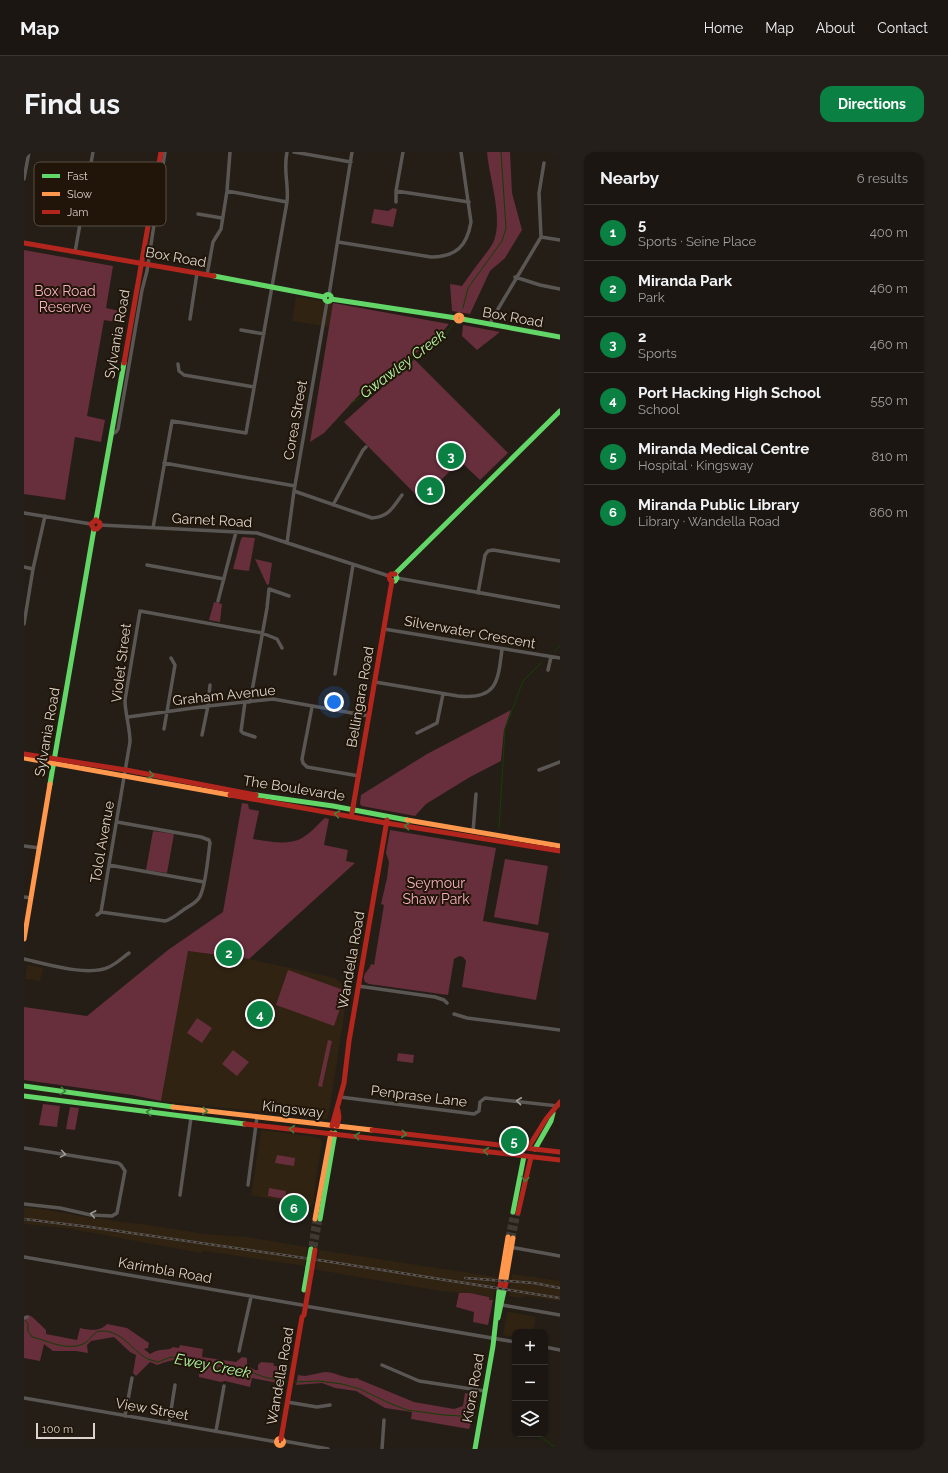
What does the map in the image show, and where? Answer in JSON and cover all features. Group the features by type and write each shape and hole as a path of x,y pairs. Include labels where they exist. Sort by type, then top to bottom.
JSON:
{"street":[{"path":"24,180 29,152"},
{"path":"91,162 93,152"},
{"name":"Sylvania Road","path":"159,162 161,152"},
{"path":"163,162 164,152"},
{"path":"207,275 213,242 221,229 227,191 230,152"},
{"path":"153,528 172,421 246,433 287,202 288,188 285,168 287,152"},
{"path":"294,152 350,162"},
{"name":"Corea Street","path":"287,542 294,489 338,242 352,152"},
{"path":"396,202 396,192 403,152"},
{"path":"338,242 425,256 445,256 456,251 467,239 471,222 461,152"},
{"path":"490,325 492,318 541,237 539,193 544,164"},
{"path":"227,191 287,202"},
{"path":"396,192 469,202"},
{"path":"198,214 222,218"},
{"path":"75,252 80,226"},
{"name":"Sylvania Road","path":"24,938 148,226"},
{"path":"112,434 117,431 119,424 148,265 154,226"},
{"path":"541,237 560,240"},
{"name":"Box Road","path":"24,243 197,273 328,298 456,318 460,315 462,319 560,337"},
{"path":"190,319 197,273"},
{"path":"516,277 540,285 560,289"},
{"path":"241,330 264,334"},
{"path":"178,364 179,370 184,375 254,388"},
{"path":"393,577 560,411"},
{"path":"333,504 366,447"},
{"path":"164,463 294,489 372,518 380,518 388,514 402,495"},
{"name":"Garnet Road","path":"24,513 95,524 257,533 393,577 560,607"},
{"path":"24,624 25,605 45,516"},
{"path":"218,601 236,532"},
{"path":"478,593 485,555 488,551 492,550 560,560"},
{"path":"335,674 353,565"},
{"path":"147,566 224,579"},
{"path":"24,567 33,569"},
{"name":"Bellingara Road","path":"352,817 393,577"},
{"path":"250,702 269,589 289,596"},
{"name":"Violet Street","path":"126,770 130,742 130,727 125,700 140,611 262,633"},
{"name":"Silverwater Crescent","path":"384,629 560,658"},
{"path":"262,633 278,638 282,648"},
{"path":"375,682 470,698 482,696 491,690 497,680 502,649"},
{"name":"Silverwater Crescent","path":"548,670 551,657"},
{"path":"164,729 175,665 171,658"},
{"path":"202,735 208,706 210,685"},
{"path":"417,733 436,723 443,694"},
{"name":"Graham Avenue","path":"128,717 208,706 278,699 312,707 369,716"},
{"path":"245,702 241,731 255,737"},
{"path":"312,707 302,758 303,763 308,767 359,776"},
{"name":"The Boulevarde","path":"24,754 125,776 386,823 560,851"},
{"name":"The Boulevarde","path":"24,758 126,770 232,791 353,810 560,846"},
{"path":"539,770 560,762"},
{"name":"Tolol Avenue","path":"102,912 126,770"},
{"path":"474,832 476,794"},
{"name":"Wandella Road","path":"318,1219 337,1109 344,1083 358,986 388,816"},
{"path":"97,915 102,912 165,921 171,919 194,903 202,892 210,842 209,840 201,837 117,822"},
{"path":"24,846 40,848"},
{"path":"109,865 204,882"},
{"path":"24,897 31,898"},
{"path":"24,959 82,971 94,972 109,968 129,953"},
{"path":"358,986 435,997 444,1000 447,1003"},
{"path":"454,1014 467,1018 560,1030"},
{"name":"Kingsway","path":"24,1086 192,1110 560,1152"},
{"name":"Kingsway","path":"24,1096 191,1118 256,1124 560,1160"},
{"name":"Penprase Lane","path":"340,1097 474,1114 479,1110 480,1102 485,1098 559,1104"},
{"path":"554,1112 546,1119 524,1156 516,1212 531,1157 559,1104"},
{"path":"180,1195 192,1110"},
{"path":"248,1184 257,1117"},
{"path":"24,1148 121,1164 125,1170 121,1195 117,1213 115,1215 109,1217 60,1208 53,1209 24,1204"},
{"name":"Kiora Road","path":"475,1449 511,1237"},
{"path":"509,1247 560,1256"},
{"name":"Wandella Road","path":"280,1444 302,1317 300,1315 303,1306 313,1248"},
{"name":"Karimbla Road","path":"24,1257 512,1342"},
{"name":"Kiora Road","path":"495,1330 502,1305 503,1285"},
{"path":"239,1351 251,1297"},
{"path":"502,1305 560,1315"},
{"path":"548,1348 560,1350"},
{"path":"382,1365 419,1381 485,1391"},
{"path":"125,1416 132,1378"},
{"path":"169,1423 175,1385"},
{"path":"216,1432 224,1386"},
{"name":"View Street","path":"24,1398 280,1444 328,1449"},
{"path":"287,1402 317,1407 330,1405"},
{"path":"382,1449 384,1420"}],"shaded area":[{"path":"296,297 333,303 329,327 292,321"},
{"path":"188,951 249,959 335,978 348,990 328,1119 161,1101"},
{"path":"29,965 43,968 40,981 25,979 27,966"},
{"path":"261,1130 316,1137 321,1139 322,1143 312,1207 251,1195"},
{"path":"24,1207 90,1218 142,1224 204,1234 247,1237 307,1247 305,1266 204,1251 201,1253 66,1228 24,1224"},
{"path":"319,1250 496,1277 493,1300 489,1300 489,1297 484,1295 440,1291 318,1270 316,1268"},
{"path":"512,1274 560,1281 560,1301 525,1296 521,1298 509,1296"},
{"path":"509,1312 536,1317 534,1329 512,1329 512,1336 503,1335 507,1313"}],"green space":[{"path":"487,152 510,152 512,193 522,230 505,258 490,271 470,314 452,311 450,284 462,286 491,247 496,233 497,222 495,198"},
{"path":"393,208 397,209 393,227 371,223 374,209 388,211"},
{"name":"Box Road Reserve","path":"24,250 113,266 106,308 124,312 122,323 104,320 87,416 105,420 101,442 75,437 65,500 24,494"},
{"path":"333,303 449,324 438,337 413,355 392,377 378,380 360,394 324,433 310,442"},
{"path":"463,325 500,332 477,350 462,336"},
{"path":"414,359 508,453 480,480 460,461 439,482 444,487 426,505 344,422"},
{"path":"243,537 255,538 249,571 233,569 241,539"},
{"path":"255,559 272,563 269,584 267,585"},
{"path":"214,602 222,604 220,622 209,620"},
{"path":"511,710 504,730 501,761 470,777 426,804 415,816 362,806 360,804 361,795 427,754"},
{"path":"242,803 248,804 249,809 259,811 253,839 276,842 298,840 305,836 325,818 329,819 324,845 348,850 346,861 355,863 249,959 188,951 161,1101 132,1095 24,1080 24,1007 87,1016 168,950 223,912"},
{"name":"Seymour Shaw Park","path":"390,830 496,848 483,921 549,933 536,1000 462,987 466,961 463,957 459,956 454,959 448,995 369,984 365,982 365,974 371,964 374,965 384,905 381,904 389,862 386,853"},
{"path":"153,831 174,834 167,873 146,870"},
{"path":"505,859 548,866 538,925 494,917"},
{"path":"288,970 346,991 334,1026 276,1005"},
{"path":"197,1018 212,1028 202,1043 187,1033"},
{"path":"328,1040 332,1041 322,1087 318,1086"},
{"path":"233,1050 249,1062 237,1076 222,1064"},
{"path":"398,1053 414,1055 413,1063 397,1061"},
{"path":"43,1104 60,1106 57,1127 39,1125"},
{"path":"70,1107 79,1108 75,1130 66,1129"},
{"path":"277,1155 295,1158 294,1166 275,1163"},
{"path":"269,1188 286,1191 285,1199 268,1196"},
{"path":"459,1293 470,1293 489,1297 489,1300 493,1300 488,1325 473,1322 474,1312 456,1307"},
{"path":"29,1315 46,1330 46,1334 77,1340 80,1328 91,1330 98,1329 107,1324 127,1328 149,1343 148,1348 144,1349 150,1354 173,1347 179,1348 180,1345 203,1349 202,1357 236,1362 242,1357 247,1358 247,1366 255,1370 258,1370 258,1365 261,1362 274,1363 273,1365 278,1367 281,1372 283,1370 285,1371 283,1384 252,1378 250,1387 199,1377 198,1365 182,1360 168,1361 157,1365 150,1362 136,1376 133,1373 136,1355 130,1352 114,1337 91,1341 87,1345 88,1353 76,1351 53,1351 44,1344 40,1361 24,1358 24,1318"},
{"path":"325,1372 349,1378 358,1378 414,1402 454,1409 463,1406 465,1393 476,1394 475,1411 469,1429 411,1419 412,1412 385,1408 356,1391 335,1388 322,1383 296,1385 298,1375 305,1376"}],"waterway":[{"name":"Gwawley Creek","path":"463,308 468,288 502,241 506,228 501,152"},
{"name":"Gwawley Creek","path":"351,403 376,389 445,336 453,324"},
{"path":"555,651 560,646"},
{"path":"499,829 505,729 523,681 542,662"},
{"name":"Ewey Creek","path":"25,1320 28,1324 28,1331 32,1337 57,1345 76,1346 86,1343 96,1332 109,1332 121,1337 146,1358 154,1361 158,1362 171,1357 191,1360 216,1367 248,1371 264,1377 287,1382"},
{"name":"Ewey Creek","path":"294,1382 319,1381 342,1384 360,1389 407,1410 444,1415 476,1417"},
{"name":"Ewey Creek","path":"541,1437 558,1449"}],"tunnel":[{"path":"508,1237 513,1212"},
{"path":"513,1238 518,1213"},
{"path":"311,1246 315,1219"},
{"path":"315,1247 320,1219"}],"railway":[{"path":"24,1219 325,1261 560,1298"},
{"path":"465,1278 534,1283 560,1288"}],"traffic: fast":[{"path":"214,276 324,297"},
{"path":"328,295 331,298 328,301 325,298 328,295"},
{"path":"331,299 456,318"},
{"path":"462,319 560,337"},
{"path":"96,520 124,363"},
{"path":"395,574 560,411"},
{"path":"50,784 94,529"},
{"path":"392,581 395,581 397,578 395,574"},
{"path":"256,795 333,806 407,820"},
{"path":"24,1086 173,1107"},
{"path":"24,1096 245,1124"},
{"path":"535,1149 551,1121 553,1113"},
{"path":"320,1219 335,1133"},
{"path":"513,1212 524,1156"},
{"path":"308,1267 311,1249"},
{"path":"304,1290 308,1267"},
{"path":"475,1449 493,1346 499,1291"},
{"path":"498,1318 504,1291"}],"traffic: slow":[{"path":"459,315 462,318 459,321 456,318 459,315"},
{"path":"24,758 230,795"},
{"path":"24,939 50,784"},
{"path":"407,820 560,846"},
{"path":"173,1107 372,1130"},
{"path":"315,1219 331,1133"},
{"path":"501,1279 508,1237"},
{"path":"506,1279 513,1238"},
{"path":"280,1438 283,1439 284,1442 283,1445 280,1446 277,1445 276,1442 277,1439 280,1438"}],"traffic: jam":[{"path":"159,162 161,152"},
{"path":"124,363 148,226"},
{"path":"24,243 214,276"},
{"path":"94,529 97,529 100,526 100,523 96,520"},
{"path":"94,529 91,524 96,520"},
{"path":"392,581 390,580 389,576 391,574 395,574"},
{"path":"352,813 392,581"},
{"path":"24,754 126,770 256,795"},
{"path":"230,795 386,823 560,851"},
{"path":"332,1126 344,1083 349,1041 387,820"},
{"path":"528,1148 546,1119 560,1102"},
{"path":"337,1126 339,1118 338,1110"},
{"path":"245,1124 560,1160"},
{"path":"372,1130 560,1152"},
{"path":"518,1213 531,1157"},
{"path":"312,1268 315,1250"},
{"path":"281,1439 312,1268"},
{"path":"500,1286 501,1282"},
{"path":"505,1287 506,1283"}],"place":[{"name":"2","path":"451,456"},
{"name":"5","path":"430,490"},
{"name":"Miranda Park","path":"229,953"},
{"name":"Port Hacking High School","path":"260,1014"},
{"name":"Miranda Medical Centre","path":"514,1141"},
{"name":"Miranda Public Library","path":"294,1208"}]}
